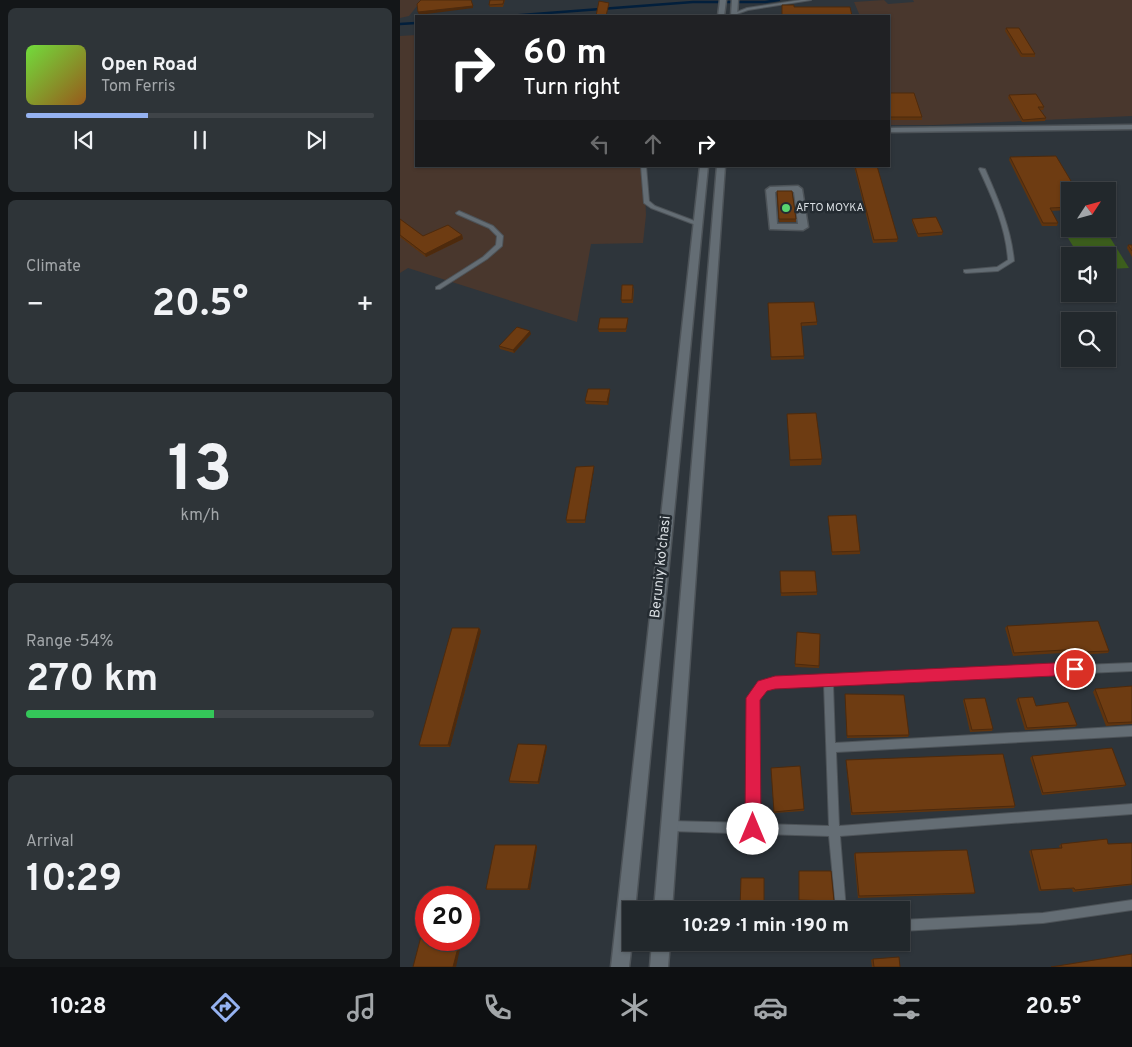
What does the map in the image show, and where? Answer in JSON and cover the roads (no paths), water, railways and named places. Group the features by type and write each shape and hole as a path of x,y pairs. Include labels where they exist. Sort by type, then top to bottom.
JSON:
{"main road":[{"path":"721,14 723,0"},
{"path":"734,14 736,0"},
{"path":"890,130 1132,127"},
{"name":"Beruniy ko'chasi","path":"620,967 704,167"},
{"name":"Beruniy ko'chasi","path":"664,901 721,167"},
{"path":"798,189 803,227 773,227 770,190 798,189"},
{"path":"696,245 714,244"},
{"path":"659,967 660,951"}],"lane":[{"path":"734,14 747,9 809,0"},
{"path":"643,167 646,202 653,208 698,224"},
{"path":"966,271 998,269 1011,261 1011,246 1000,209 982,169"},
{"path":"438,288 485,258 499,246 500,236 491,227 459,213"},
{"path":"753,829 753,698 762,686 775,682 828,679 1132,666"},
{"path":"828,679 834,831 840,901"},
{"path":"830,748 1132,731"},
{"path":"670,826 834,831 1132,809"},
{"path":"910,925 1043,918 1132,905"}],"waterway":[{"path":"521,15 693,2 765,2 779,0"},
{"path":"400,24 415,23"}],"place":[{"name":"AFTO MOYKA","path":"786,208"}]}
